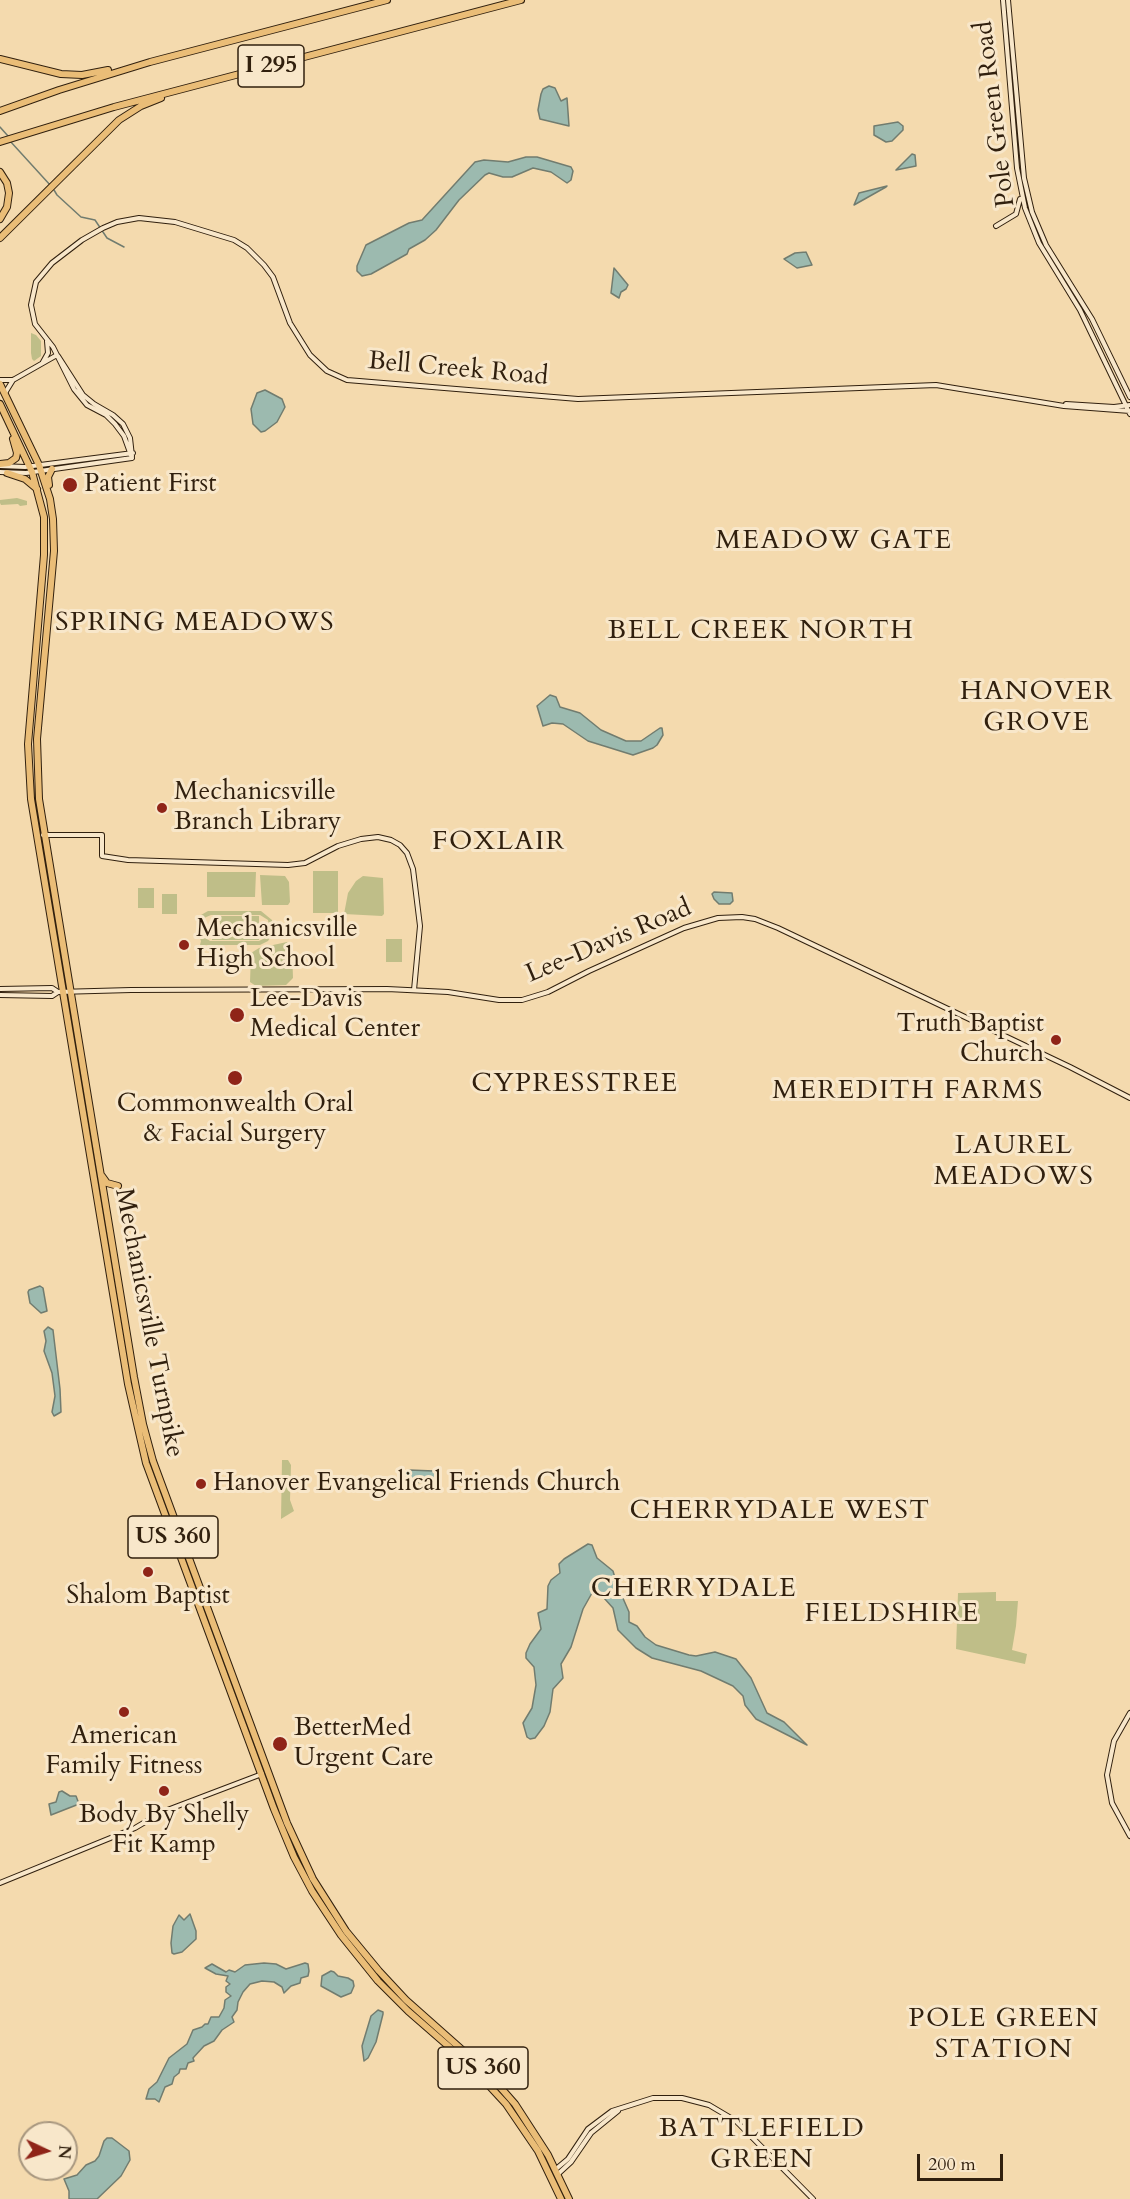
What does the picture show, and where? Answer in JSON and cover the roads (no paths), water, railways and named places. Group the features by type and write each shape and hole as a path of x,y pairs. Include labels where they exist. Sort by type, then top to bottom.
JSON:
{"highway":[{"name":"I 295","path":"0,111 150,62 387,0"},
{"name":"I 295","path":"0,142 88,114 521,0"},
{"path":"0,59 44,71 71,75 150,62"},
{"path":"0,238 110,128 127,114 150,102 199,84"},
{"path":"0,172 7,183 9,193 7,207 0,219"},
{"name":"Mechanicsville Turnpike","path":"0,382 40,468 49,495 54,527 54,551 36,756 37,785 64,992 100,1172 147,1440 294,1857 316,1898 336,1929 367,1969 498,2094 538,2151 561,2199"},
{"name":"Mechanicsville Turnpike","path":"0,404 31,469 44,517 45,546 28,760 36,836 139,1437 152,1479 264,1773 304,1862 324,1898 346,1931 398,1992 473,2058 505,2092 531,2127 557,2171 569,2199"},
{"path":"0,465 9,464 17,456 9,422"},
{"path":"49,495 48,477 52,469"},
{"path":"3,473 25,479 38,490"},
{"path":"100,1172 107,1183 118,1186"}],"street":[{"name":"Pole Green Road","path":"1002,0 1020,189 1035,235 1080,310 1129,409"},
{"name":"Pole Green Road","path":"1008,0 1024,178 1035,220 1049,250 1086,308 1130,397"},
{"path":"1009,70 1015,77 1012,82 1012,104"},
{"path":"996,226 1016,214 1020,204 1020,189"},
{"name":"Bell Creek Road","path":"131,455 121,432 110,418 83,400 74,388 57,356 35,324 31,313 31,298 36,282 48,266 90,235 111,224 139,218 166,220 220,235 251,251 269,271 279,289 290,323 310,355 327,371 347,380 558,399 936,385 1056,404 1129,409"},
{"path":"41,364 48,350 44,335"},
{"path":"0,382 13,380 57,356"},
{"name":"Bell Creek Road","path":"57,356 61,357 83,395 123,424 128,434 131,455"},
{"path":"5,393 13,380"},
{"path":"120,455 125,447 121,432"},
{"path":"3,473 131,455"},
{"path":"40,468 52,469 131,455"},
{"path":"0,465 31,469"},
{"path":"36,836 89,836 98,839 102,845 102,856 128,860 293,865 304,863 345,843 368,838 388,839 404,849 413,869 420,936 414,990"},
{"name":"Lee-Davis Road","path":"3,995 52,996 64,992 131,990 414,990 507,1000 528,999 548,992 684,928 710,919 742,917 766,923 1070,1067 1130,1098"},
{"name":"Lee-Davis Road","path":"0,989 52,988 64,992"},
{"path":"3,995 24,989"},
{"path":"1130,1713 1114,1741 1107,1775 1112,1803 1130,1836"},
{"path":"0,1883 135,1828 162,1812 264,1773"},
{"path":"557,2171 572,2163 591,2133 619,2111 642,2101 667,2097 687,2098 714,2107 742,2127 813,2199"}],"water":[{"path":"549,86 555,88 561,101 567,98 569,126 540,119 538,110 541,94 543,89"},
{"path":"898,122 903,126 903,130 892,141 886,142 874,135 874,126"},
{"path":"912,154 915,155 916,166 896,170"},
{"path":"526,157 537,157 571,167 573,171 571,180 567,183 551,172 533,168 512,177 489,173 459,200 436,230 425,240 409,249 407,254 371,274 362,276 357,271 366,245 409,223 422,220 475,162 484,160 508,162"},
{"path":"886,187 854,205 859,193"},
{"path":"806,252 812,265 797,268 784,259 795,253"},
{"path":"614,268 628,285 619,298 611,293"},
{"path":"265,390 282,399 285,407 277,422 261,432 253,424 251,409 257,393"},
{"path":"550,695 556,697 560,707 580,713 601,730 626,741 641,741 660,728 662,728 663,735 653,748 633,755 588,741 563,724 552,723 543,726 537,706"},
{"path":"714,892 732,893 733,901 730,904 719,904 714,899 712,894"},
{"path":"40,1286 43,1288 47,1311 41,1313 30,1303 28,1292"},
{"path":"48,1327 53,1330 60,1389 61,1412 54,1416 52,1412 55,1396 52,1373 44,1351 46,1341 44,1331"},
{"path":"409,1470 434,1471 437,1474 435,1479 429,1482 406,1483 403,1474"},
{"path":"588,1544 592,1545 597,1558 613,1571 614,1585 629,1612 629,1622 637,1626 645,1637 656,1645 689,1655 715,1652 736,1659 751,1678 767,1713 784,1722 807,1745 756,1719 745,1705 743,1696 733,1686 701,1671 652,1658 636,1648 618,1630 613,1608 604,1598 592,1593 583,1609 571,1647 561,1664 563,1678 553,1689 550,1712 544,1726 535,1738 527,1737 523,1723 532,1708 536,1685 534,1667 526,1658 526,1653 541,1629 538,1613 547,1609 548,1586 551,1580 560,1573 559,1564"},
{"path":"62,1791 70,1796 76,1796 79,1804 51,1815 49,1804 56,1802 59,1792"},
{"path":"190,1914 196,1931 196,1939 182,1952 174,1954 171,1943 173,1926 179,1915 184,1920"},
{"path":"305,1963 308,1964 308,1976 301,1978 300,1983 291,1986 284,1993 282,1987 274,1982 262,1981 250,1984 238,2002 237,2010 232,2017 234,2022 222,2030 214,2041 204,2046 193,2058 194,2061 188,2063 186,2069 180,2069 172,2084 165,2087 159,2102 155,2099 146,2099 149,2089 157,2082 169,2058 187,2044 193,2030 208,2024 211,2017 219,2017 225,2000 231,1996 226,1992 226,1987 230,1984 226,1981 228,1976 216,1974 205,1968 212,1964 226,1972 229,1970 235,1972 245,1965 276,1964 286,1969"},
{"path":"331,1971 353,1981 354,1986 351,1993 341,1997 321,1986 322,1976"},
{"path":"378,2010 383,2014 376,2042 364,2061 362,2046 371,2016"},
{"path":"112,2138 129,2151 130,2160 121,2176 97,2199 69,2199 69,2191 65,2181 78,2181 78,2174 99,2156 104,2141"}],"waterway":[{"path":"0,127 8,136"},
{"path":"10,141 51,186"},
{"path":"54,190 81,217 95,220 107,238 124,247"}],"place":[{"name":"Patient First","path":"70,485"},
{"name":"Mechanicsville Branch Library","path":"162,808"},
{"name":"Mechanicsville High School","path":"184,945"},
{"name":"Lee-Davis Medical Center","path":"237,1015"},
{"name":"Truth Baptist Church","path":"1056,1040"},
{"name":"Commonwealth Oral & Facial Surgery","path":"235,1078"},
{"name":"Hanover Evangelical Friends Church","path":"201,1484"},
{"name":"Shalom Baptist","path":"148,1572"},
{"name":"American Family Fitness","path":"124,1712"},
{"name":"BetterMed Urgent Care","path":"280,1744"},
{"name":"Body By Shelly Fit Kamp","path":"164,1791"}],"district":[{"name":"MEADOW GATE","path":"834,542"},
{"name":"SPRING MEADOWS","path":"195,624"},
{"name":"BELL CREEK NORTH","path":"761,632"},
{"name":"HANOVER GROVE","path":"1037,708"},
{"name":"FOXLAIR","path":"499,843"},
{"name":"CYPRESSTREE","path":"575,1085"},
{"name":"MEREDITH FARMS","path":"908,1092"},
{"name":"LAUREL MEADOWS","path":"1014,1162"},
{"name":"CHERRYDALE WEST","path":"780,1512"},
{"name":"CHERRYDALE","path":"694,1590"},
{"name":"FIELDSHIRE","path":"892,1615"},
{"name":"POLE GREEN STATION","path":"1004,2036"},
{"name":"BATTLEFIELD GREEN","path":"762,2146"}]}
